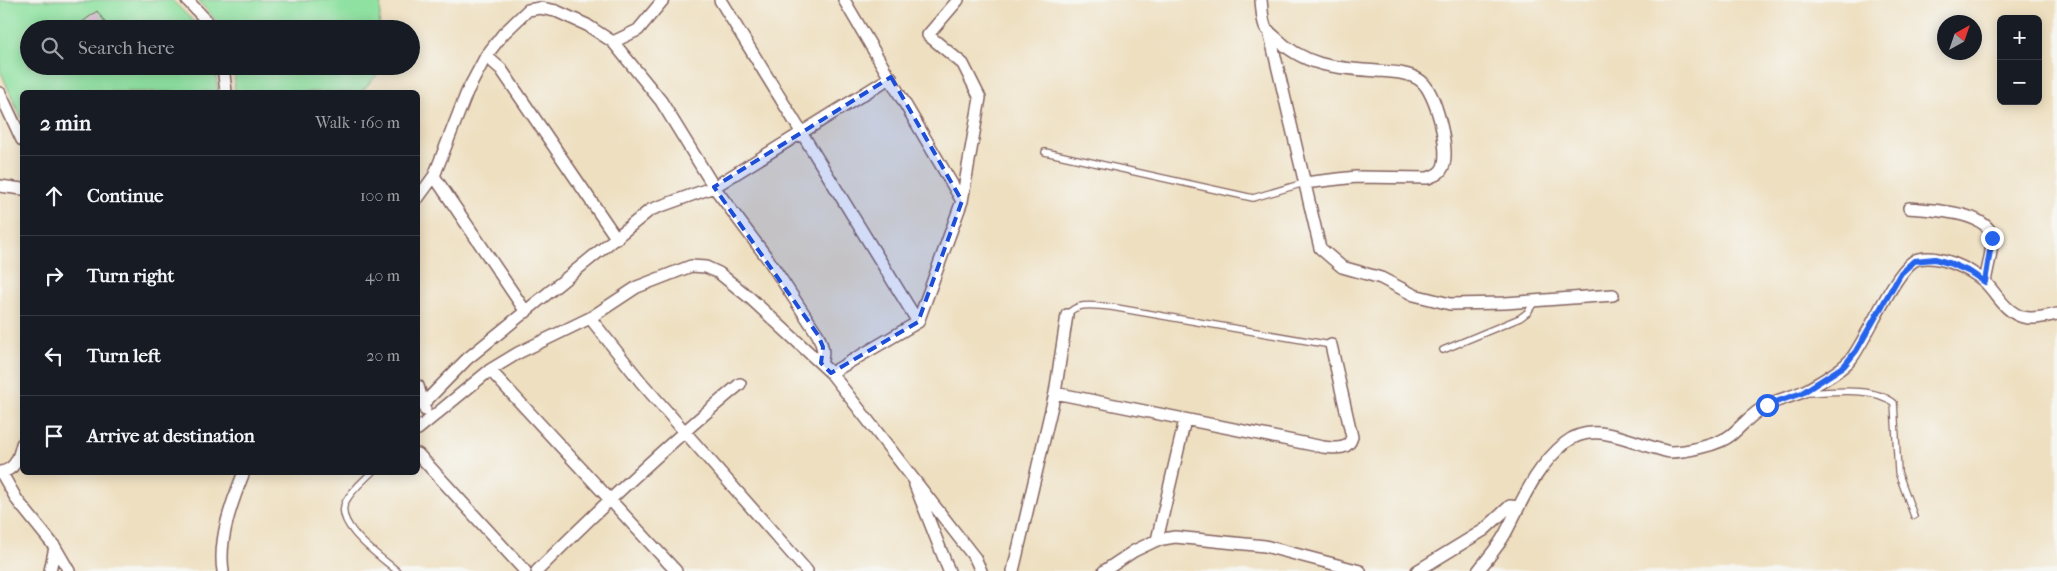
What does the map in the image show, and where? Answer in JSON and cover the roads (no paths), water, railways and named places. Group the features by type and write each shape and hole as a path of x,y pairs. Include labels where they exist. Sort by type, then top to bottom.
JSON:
{"street":[{"path":"187,0 206,20"},
{"path":"613,42 638,30 663,0"},
{"path":"720,0 918,322"},
{"path":"844,0 962,201"},
{"path":"831,373 918,322 962,201 980,98 963,64 928,35 958,0"},
{"path":"1261,0 1265,27 1285,47 1308,60 1335,68 1402,74 1420,80 1438,113 1446,154 1439,173 1428,178 1356,177 1304,183"},
{"path":"420,195 434,176 467,92 486,56 519,17 528,10 540,8 556,11 587,25 613,42 661,101 714,187 768,258 818,335 823,347 824,356 821,362"},
{"path":"1269,31 1320,248 1342,267 1381,278 1414,295 1443,302 1505,303 1613,295"},
{"path":"486,56 501,69 617,239"},
{"path":"224,75 226,90"},
{"path":"423,404 467,359 617,239 650,210 714,187 890,77"},
{"path":"0,93 20,136"},
{"path":"434,176 526,312"},
{"path":"0,186 20,189"},
{"path":"1908,208 1968,215 1987,227 1992,238 1985,282"},
{"path":"1478,571 1504,536 1527,488 1543,465 1565,443 1576,436 1592,432 1616,435 1669,452 1716,444 1730,436 1750,416 1767,405 1802,393 1838,370 1851,359 1901,273 1909,264 1919,259 1935,259 1970,272 1985,282 1998,300 2024,317 2041,318 2057,314"},
{"path":"420,427 490,370 518,353 590,318 637,287 691,266 706,268 719,273 750,298 831,373 975,558 981,571"},
{"path":"1013,571 1055,393 1067,315"},
{"path":"590,318 641,382 807,571"},
{"path":"1055,393 1323,447 1345,448 1350,444 1352,437 1331,345"},
{"path":"490,370 676,571"},
{"path":"537,571 609,499 684,430 740,384"},
{"path":"420,393 429,418"},
{"path":"1157,540 1185,420"},
{"path":"20,450 15,465 9,470 1,472 17,500 55,547 69,571"},
{"path":"420,456 525,571"},
{"path":"909,472 949,571"},
{"path":"223,571 221,561 225,533 243,475"},
{"path":"1417,571 1484,530 1510,506 1518,507"},
{"path":"1104,571 1134,551 1157,540 1175,537 1265,546 1360,571"},
{"path":"50,571 55,547"}],"lane":[{"path":"1045,152 1253,198 1304,183"},
{"path":"1443,350 1520,318 1528,312 1535,301"},
{"path":"1067,315 1072,308 1078,306 1111,307 1331,345"},
{"path":"1802,393 1871,393 1886,396 1894,403 1898,472 1914,516"},
{"path":"369,475 345,502 343,512 345,521 353,532 397,571"}]}
